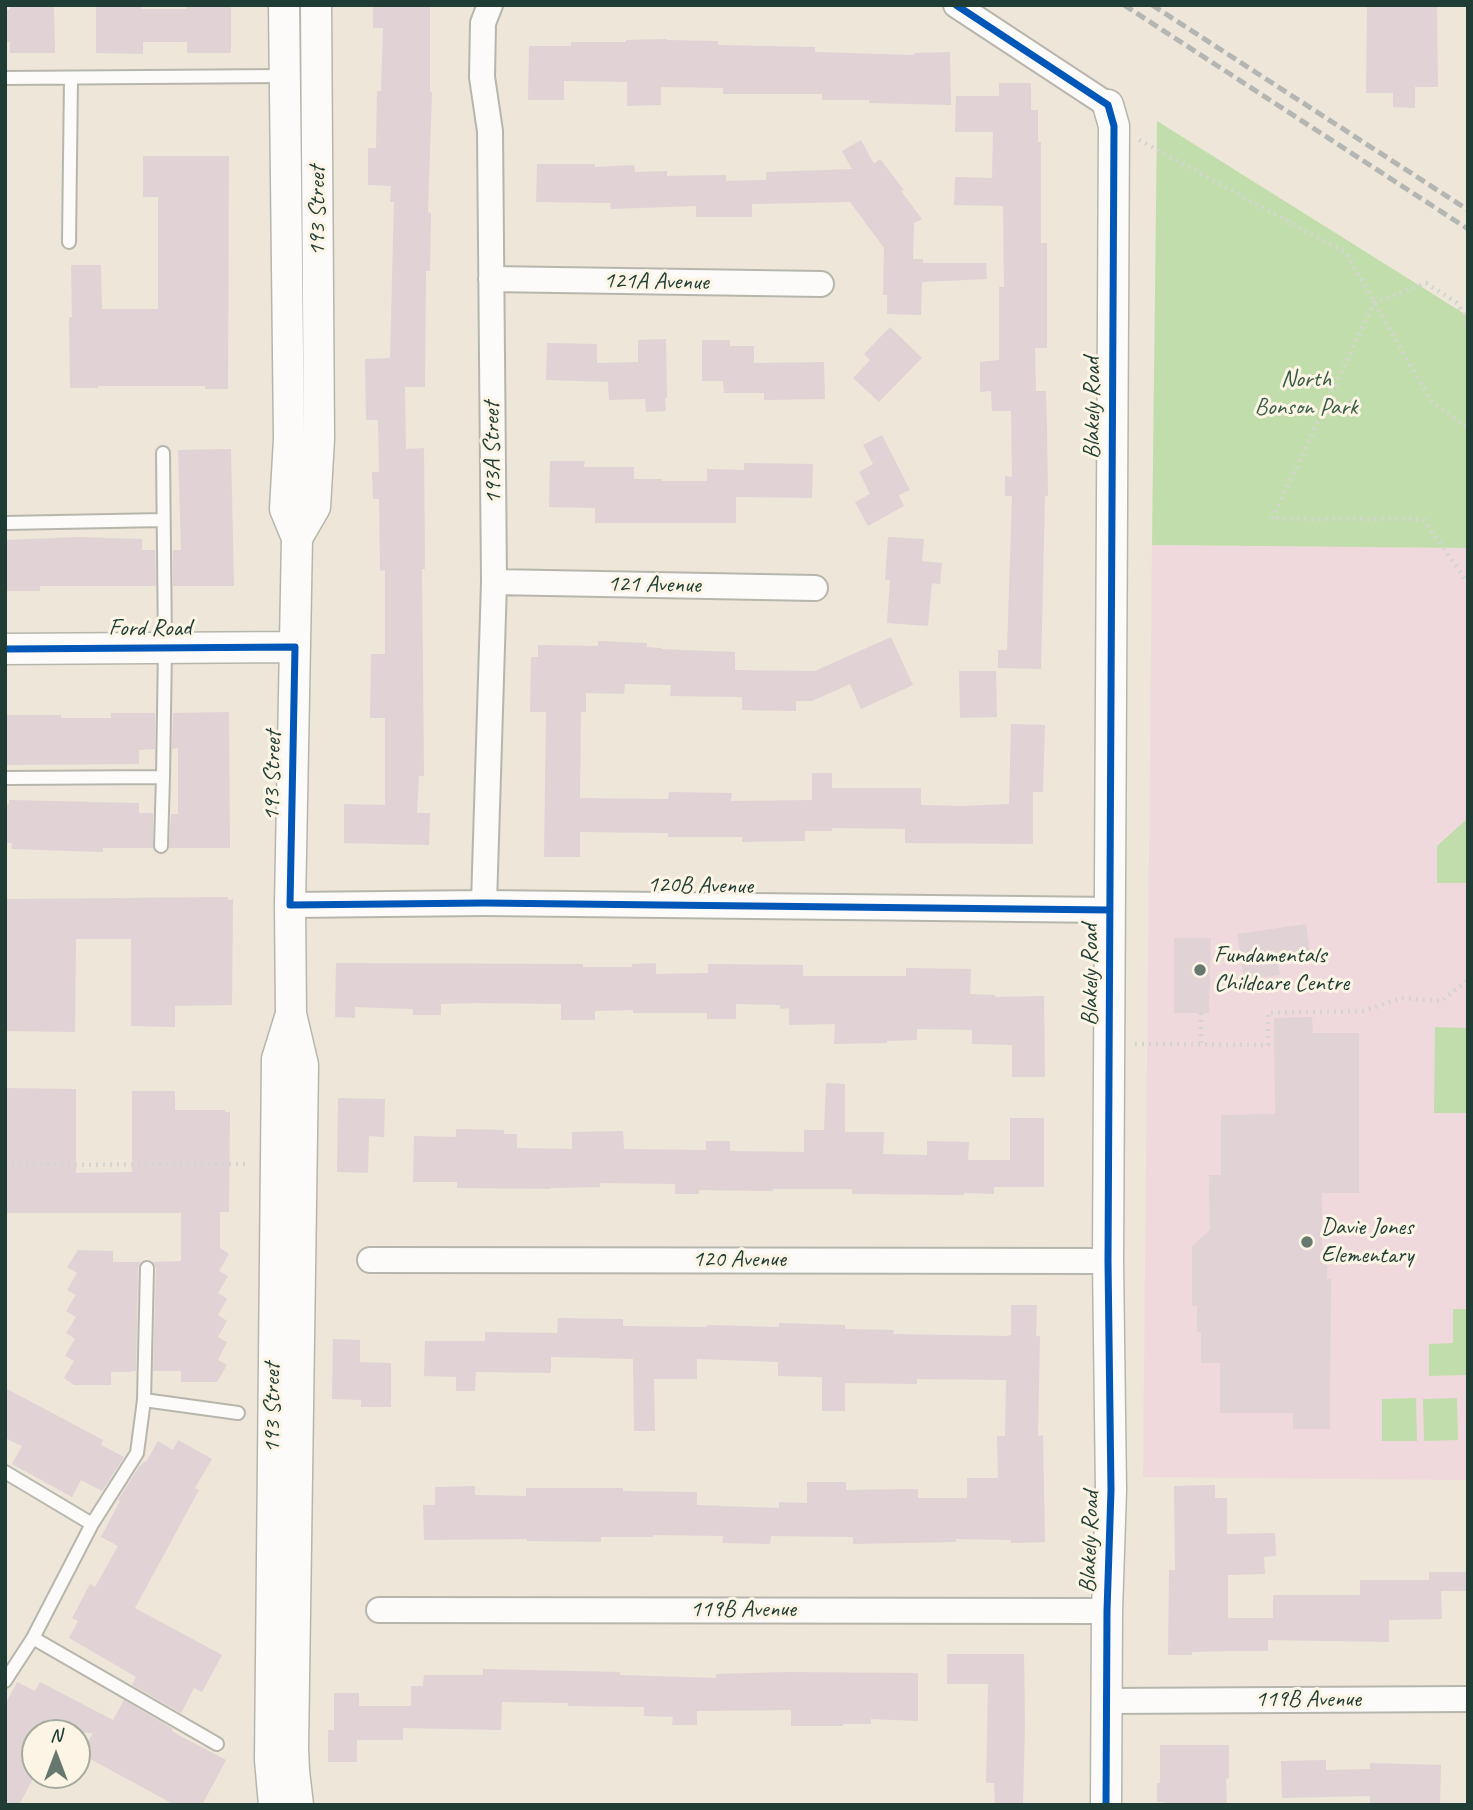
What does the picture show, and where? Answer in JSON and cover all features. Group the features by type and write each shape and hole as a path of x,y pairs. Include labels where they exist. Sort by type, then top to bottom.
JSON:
{"street":[{"name":"193 Street","path":"284,5 289,439 285,509 297,538 290,905 291,1014 303,1065 293,1748 298,1805"},
{"name":"193 Street","path":"297,538 315,507 319,439 316,5"},
{"name":"193A Street","path":"484,903 494,582 490,131 482,77 483,23 490,5"},
{"path":"956,5 1111,115"},
{"name":"Blakely Road","path":"1106,1805 1111,1490 1108,1261 1111,115"},
{"name":"121A Avenue","path":"491,279 821,284"},
{"name":"121 Avenue","path":"494,582 815,588"},
{"name":"Ford Road","path":"5,649 295,647"},
{"name":"120B Avenue","path":"290,905 484,903 1110,909"},
{"name":"193 Street","path":"274,1805 270,1760 277,1059 291,1014"},
{"name":"120 Avenue","path":"370,1260 1108,1261"},
{"name":"119B Avenue","path":"379,1610 1107,1611"},
{"name":"119B Avenue","path":"1107,1701 1468,1699"}],"lane":[{"path":"5,78 285,76"},
{"path":"69,242 71,78"},
{"path":"161,846 165,648 163,453"},
{"path":"5,523 163,520"},
{"path":"5,778 163,777"},
{"path":"5,1681 33,1638 92,1524 137,1453 144,1400 147,1268"},
{"path":"144,1400 238,1413"},
{"path":"5,1472 92,1524"},
{"path":"33,1638 217,1744"}],"path":[{"path":"1111,115 1346,253 1431,401 1468,428"},
{"path":"1468,321 1457,303 1426,283 1374,303 1272,519 1423,519 1468,583"},
{"path":"1110,1044 1268,1045 1268,1013 1363,1011 1402,998 1441,1001 1468,980"},
{"path":"1201,1013 1201,1044"},
{"path":"5,1165 275,1164"}],"shaded area":[{"name":"Davie Jones Elementary","path":"1152,545 1468,548 1468,1480 1143,1477"}],"green space":[{"name":"North Bonson Park","path":"1157,121 1468,316 1468,548 1152,545"},
{"path":"1468,818 1468,883 1437,883 1437,846"},
{"path":"1435,1027 1468,1028 1468,1113 1434,1113"},
{"path":"1453,1309 1468,1309 1468,1375 1429,1376 1429,1344 1453,1343"},
{"path":"1416,1398 1417,1441 1382,1441 1382,1399"},
{"path":"1457,1398 1458,1440 1424,1441 1423,1399"}],"building":[{"path":"10,5 54,5 55,53 10,53 10,42 5,42 5,10 10,10"},
{"path":"96,5 186,9 186,5 231,5 231,53 187,53 187,42 143,42 143,54 96,53"},
{"path":"373,5 430,5 432,92 428,212 431,213 430,271 426,271 425,387 405,387 406,449 424,448 424,776 419,776 417,813 430,813 429,845 344,843 344,804 385,805 385,718 370,718 371,654 385,654 385,570 380,571 379,499 373,499 372,472 379,472 378,420 366,420 365,359 390,358 394,202 390,202 391,186 368,185 368,148 376,148 377,91 381,91 383,28 373,28"},
{"path":"1437,5 1438,87 1415,87 1415,108 1393,107 1393,93 1366,93 1367,6"},
{"path":"667,39 718,41 718,45 815,47 815,52 914,55 950,52 951,105 822,100 822,94 723,94 723,88 661,87 661,105 627,106 627,82 564,81 564,100 528,100 529,46 571,46 571,42"},
{"path":"999,83 1031,83 1031,110 1038,110 1038,142 1041,142 1041,243 1047,243 1047,348 1035,348 1036,391 1046,391 1048,496 1045,496 1041,669 998,668 998,650 1007,650 1012,496 1005,496 1005,476 1012,477 1011,411 992,411 991,391 980,392 980,362 999,360 999,287 1004,287 1003,206 954,205 955,177 992,178 993,132 955,132 956,96 999,96"},
{"path":"861,140 874,164 880,159 922,219 914,223 913,259 923,259 923,263 986,263 987,279 922,282 921,315 887,314 887,295 883,295 884,248 850,202 752,204 752,217 696,217 696,206 611,209 610,203 536,202 537,164 595,164 595,167 634,165 635,172 667,171 667,176 726,175 726,181 766,180 766,172 852,169 842,151"},
{"path":"143,156 229,156 228,389 205,389 205,386 70,388 71,265 101,265 102,309 158,309 158,197 143,197"},
{"path":"890,327 922,358 879,402 853,378 870,360 864,354"},
{"path":"666,339 666,411 646,412 645,399 609,400 608,382 546,380 547,343 597,344 597,363 638,362 638,340"},
{"path":"702,340 730,340 730,346 754,346 754,363 824,362 825,399 764,400 764,393 724,393 723,381 702,381"},
{"path":"882,435 910,490 899,495 904,506 868,526 855,502 870,494 859,472 873,464 863,445"},
{"path":"231,449 234,586 173,586 173,550 181,550 178,450"},
{"path":"550,461 585,461 584,467 634,467 634,479 662,481 707,481 707,469 744,470 744,463 813,464 812,498 736,497 736,523 595,523 595,508 549,507"},
{"path":"78,537 142,539 142,550 155,550 156,586 40,586 40,591 5,591 5,540"},
{"path":"888,537 924,539 922,561 942,563 940,584 932,583 928,626 887,623 890,580 885,580"},
{"path":"891,637 913,685 861,709 850,684 812,701 796,701 796,711 742,710 742,697 670,696 671,685 625,684 624,694 586,693 586,712 581,712 580,798 668,799 669,792 732,793 731,801 812,800 812,773 832,773 832,788 921,788 921,805 1009,804 1011,724 1045,725 1043,792 1033,792 1033,844 905,843 905,829 832,828 832,831 805,831 805,841 742,842 742,837 668,837 668,833 580,832 580,857 544,857 546,712 530,712 531,657 538,657 538,645 598,646 598,641 647,643 647,647 661,649 735,652 735,670 815,671"},
{"path":"959,671 996,671 997,717 960,718"},
{"path":"229,712 230,848 169,848 171,814 178,814 178,748 172,749 173,713"},
{"path":"111,713 155,713 155,749 139,750 139,764 5,765 5,715 111,718"},
{"path":"9,800 139,803 139,813 153,813 153,848 103,848 103,852 11,849 12,843 5,843 5,804 9,804"},
{"path":"228,897 228,900 233,899 232,1005 175,1006 175,1027 131,1026 131,939 76,939 75,1032 5,1031 7,899"},
{"path":"1306,924 1310,952 1277,958 1280,975 1244,980 1237,934"},
{"path":"1174,938 1211,938 1209,1013 1174,1013"},
{"path":"336,963 583,964 583,967 632,967 632,964 656,963 656,974 708,973 708,964 803,965 803,976 906,976 906,968 971,969 970,994 995,997 1044,996 1045,1077 1012,1077 1012,1045 972,1044 972,1030 917,1029 917,1040 834,1044 835,1024 789,1025 789,1008 780,1009 780,1005 736,1004 736,1019 707,1019 707,1013 633,1013 633,1010 595,1011 595,1020 561,1020 561,1004 478,1003 441,1004 441,1015 413,1015 413,1009 355,1007 355,1018 335,1017"},
{"path":"1312,1017 1313,1033 1359,1033 1359,1193 1322,1193 1322,1248 1327,1248 1327,1279 1331,1279 1330,1429 1293,1429 1293,1413 1220,1413 1220,1363 1201,1363 1201,1332 1197,1332 1197,1306 1192,1306 1192,1246 1210,1230 1209,1175 1221,1175 1221,1115 1275,1114 1274,1018"},
{"path":"826,1083 845,1084 845,1132 884,1132 883,1154 927,1155 927,1141 969,1142 968,1160 1010,1160 1010,1118 1044,1118 1044,1187 994,1187 994,1194 964,1195 852,1194 852,1189 699,1190 699,1194 675,1194 675,1184 600,1183 600,1187 551,1189 457,1188 457,1182 413,1182 414,1136 456,1137 456,1129 504,1130 504,1134 517,1134 517,1148 572,1149 572,1132 623,1131 624,1149 706,1150 706,1141 730,1141 730,1151 804,1152 804,1130 824,1130"},
{"path":"5,1088 76,1089 76,1173 132,1172 132,1091 175,1091 175,1110 230,1112 229,1212 220,1212 220,1248 229,1254 219,1271 228,1276 218,1293 227,1299 218,1315 227,1321 218,1337 227,1342 218,1360 227,1365 217,1382 181,1382 181,1371 153,1371 156,1268 153,1262 181,1261 181,1213 5,1213"},
{"path":"338,1098 385,1099 384,1137 369,1136 368,1173 337,1172"},
{"path":"78,1250 113,1251 113,1262 141,1262 138,1268 136,1371 111,1372 111,1385 74,1385 64,1378 74,1361 65,1356 75,1339 66,1333 76,1317 66,1311 76,1295 67,1290 77,1273 67,1267"},
{"path":"1011,1305 1037,1305 1036,1336 1040,1336 1038,1436 1043,1435 1045,1542 1011,1543 1011,1540 956,1539 956,1542 853,1544 853,1537 771,1536 770,1544 722,1543 723,1536 653,1535 601,1537 601,1542 527,1539 424,1540 423,1505 435,1505 435,1487 475,1486 475,1495 526,1496 526,1488 623,1488 623,1491 697,1492 697,1505 779,1508 779,1502 807,1503 807,1482 846,1482 846,1490 918,1489 918,1498 967,1498 967,1478 998,1478 997,1436 1005,1436 1006,1380 917,1379 917,1384 845,1383 845,1411 822,1411 822,1377 778,1376 778,1362 697,1359 697,1379 654,1379 655,1431 634,1431 633,1359 551,1357 551,1373 476,1372 475,1391 456,1391 456,1377 424,1376 425,1341 485,1341 485,1332 557,1333 558,1318 623,1319 623,1326 779,1327 779,1323 845,1325 845,1329 894,1330 893,1334 1007,1336 1011,1335"},
{"path":"333,1339 360,1340 360,1362 391,1363 391,1407 361,1407 361,1400 332,1399"},
{"path":"5,1388 103,1440 101,1445 124,1457 102,1491 81,1480 72,1497 12,1464 22,1446 5,1438"},
{"path":"178,1440 212,1459 195,1488 199,1490 135,1608 222,1655 202,1692 194,1688 181,1713 132,1685 136,1677 69,1638 78,1621 72,1618 90,1584 95,1587 118,1546 101,1537 120,1501 118,1500 158,1441 173,1450"},
{"path":"1215,1485 1215,1498 1227,1498 1227,1534 1275,1533 1276,1556 1264,1557 1265,1574 1228,1575 1228,1618 1273,1618 1273,1595 1360,1595 1360,1580 1429,1580 1429,1572 1468,1572 1468,1591 1441,1591 1442,1619 1389,1620 1389,1642 1268,1640 1268,1651 1168,1655 1169,1570 1175,1570 1174,1486"},
{"path":"947,1654 1024,1654 1023,1805 995,1805 994,1783 986,1783 988,1684 947,1684"},
{"path":"483,1669 620,1672 620,1675 716,1678 716,1674 787,1672 918,1673 918,1721 871,1719 871,1724 791,1726 791,1710 697,1711 697,1725 672,1725 673,1717 644,1716 644,1707 502,1702 501,1730 403,1728 403,1740 357,1740 357,1762 328,1762 328,1730 334,1730 334,1693 359,1693 359,1706 411,1706 411,1686 423,1686 424,1675 483,1675"},
{"path":"17,1682 35,1691 40,1682 113,1720 124,1700 182,1737 226,1760 202,1805 175,1805 91,1759 91,1719 21,1719 21,1789 28,1789 19,1805 5,1805 5,1705"},
{"path":"1160,1745 1229,1745 1227,1805 1164,1805 1164,1802 1157,1802"},
{"path":"1326,1760 1326,1770 1370,1769 1370,1763 1441,1765 1440,1805 1370,1805 1370,1796 1282,1798 1281,1761"}],"railway":[{"path":"1124,5 1468,229"},
{"path":"1152,5 1468,210"}],"cycle path":[{"path":"956,5 1108,105 1114,126 1108,1261 1111,1490 1106,1805"},
{"path":"5,649 295,647 290,905 484,903 1110,910"}],"place":[{"name":"Fundamentals Childcare Centre","path":"1200,970"},
{"name":"Davie Jones Elementary","path":"1307,1242"}]}
